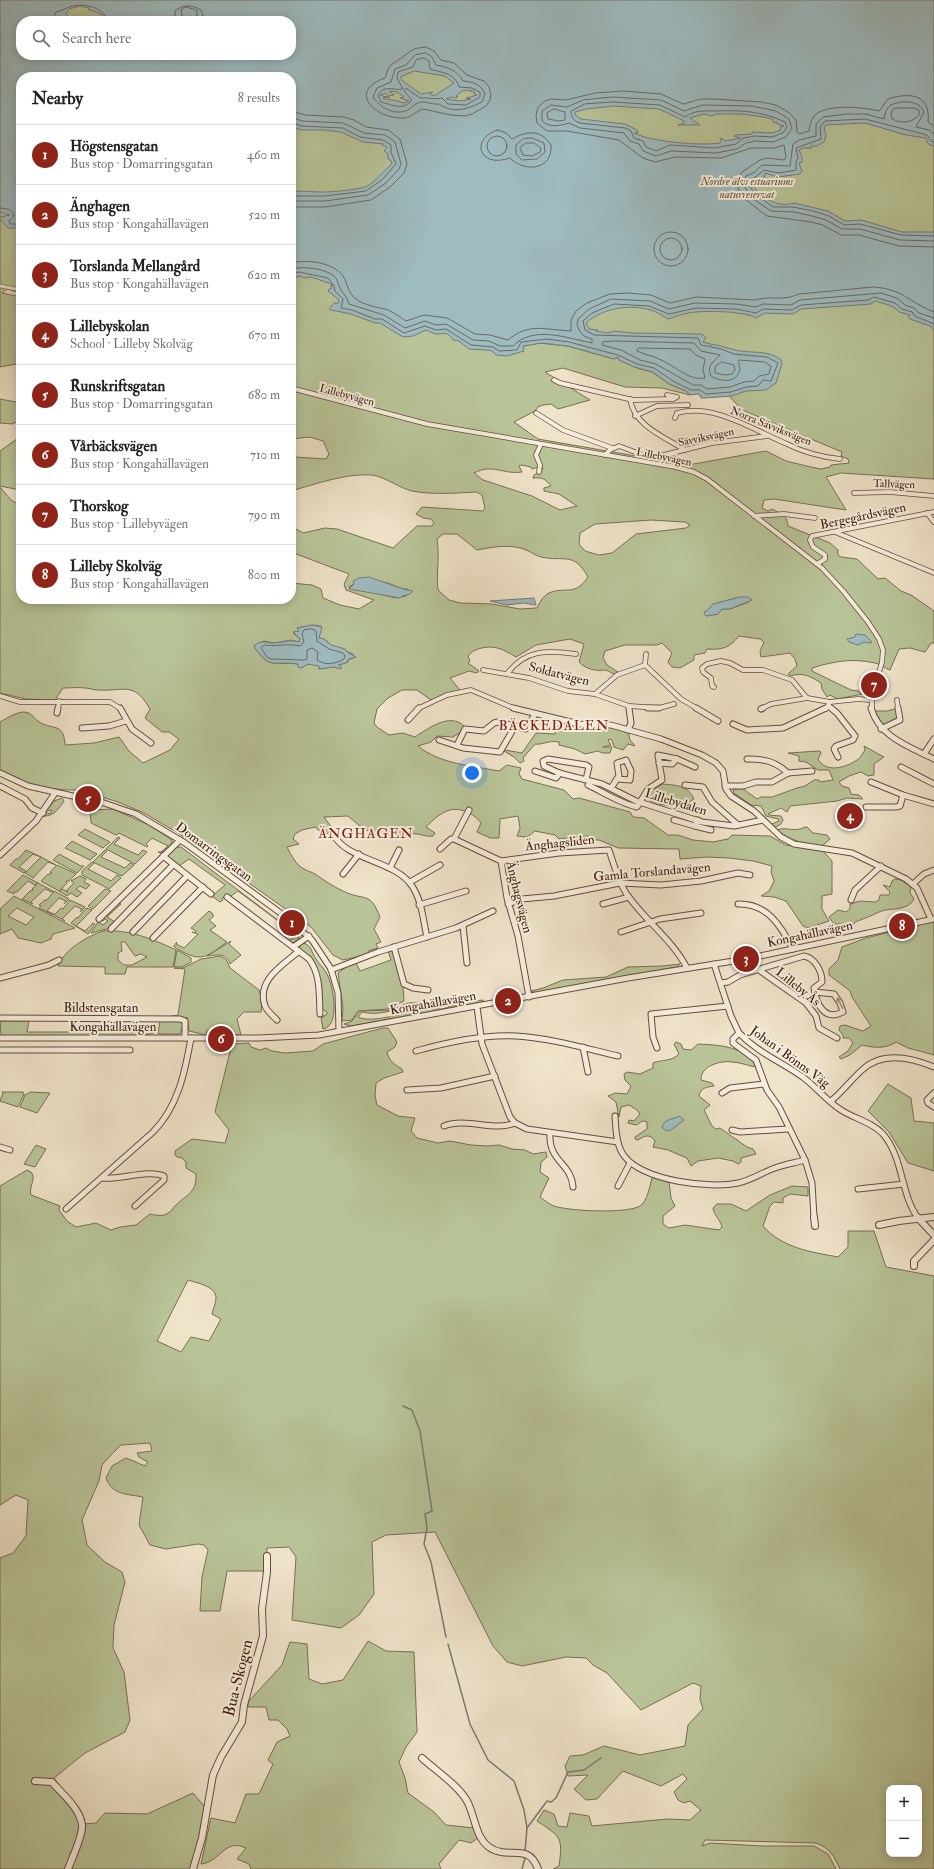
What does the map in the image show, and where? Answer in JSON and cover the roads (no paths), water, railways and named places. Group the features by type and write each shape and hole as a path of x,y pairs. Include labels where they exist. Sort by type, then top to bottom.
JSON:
{"street":[{"path":"0,286 16,289"},
{"path":"554,380 560,383 630,399 677,398 667,395"},
{"name":"Lillebyvägen","path":"296,389 404,419 676,467 698,474 714,483 754,516 817,564 834,581 870,626 883,648 883,664 870,700"},
{"path":"630,399 634,416 638,420 686,450"},
{"path":"634,416 657,406 688,405"},
{"name":"Norra Sävviksvägen","path":"675,418 678,413 689,410 728,417 738,420 767,436 819,455 840,459"},
{"name":"Sävviksvägen","path":"536,413 563,430 612,448 624,447 642,455 653,457 723,441 767,436"},
{"path":"539,472 540,465 536,455 541,444"},
{"path":"605,455 612,448"},
{"name":"Tallvägen","path":"854,494 891,492 934,496"},
{"name":"Bergegårdsvägen","path":"817,564 825,559 825,555 811,544 811,538 934,512"},
{"path":"926,513 934,522"},
{"path":"754,516 784,514 815,518"},
{"path":"834,532 934,573"},
{"path":"507,674 517,662 533,654 553,650 576,654"},
{"path":"646,654 646,665 681,699 718,721"},
{"path":"714,687 712,686 711,678 703,672 702,668 707,664 721,661 730,663 743,670 763,670 787,678 796,683 807,698"},
{"path":"595,694 612,677 622,672 646,665"},
{"name":"Soldatvägen","path":"483,670 530,678 568,691 595,694 629,706 651,708 670,707 674,704"},
{"path":"408,720 413,712 431,701 468,690 501,704 536,714 579,724 604,724 661,739 709,759 722,769 725,786 727,791 734,799 754,811 790,842 852,854 881,866 912,884 917,888 933,919"},
{"path":"0,696 20,702 110,702 120,708 126,721 132,729 152,743"},
{"path":"761,709 771,704 807,698 829,704 855,736 853,740 836,746 834,749 838,758"},
{"path":"733,724 747,730 784,728 829,704 858,699 870,700 873,717 881,729 934,759"},
{"path":"881,729 900,720 897,700"},
{"path":"57,713 59,701"},
{"path":"628,730 631,723 629,706"},
{"path":"456,746 465,729 484,731 496,722 526,728 536,714"},
{"path":"82,728 109,726 126,721"},
{"path":"439,740 456,746 500,752 515,726"},
{"path":"924,754 934,739"},
{"path":"588,785 637,807 648,789 662,780 662,772 658,755 677,759 694,767"},
{"name":"Lillebydalen","path":"586,779 589,767 586,765 548,759 543,761 543,764 547,768 560,773 586,779 611,788 640,803 698,820 714,824 738,825 764,820"},
{"path":"659,763 672,764 677,759"},
{"path":"747,759 770,760 778,763 788,773"},
{"path":"611,788 618,779 619,772 617,763 621,760 626,760 631,771 630,780 626,781 618,779"},
{"path":"901,766 934,784"},
{"path":"535,771 556,778 560,773"},
{"path":"725,786 743,786 756,782 772,782 788,773 812,771"},
{"name":"Domarringsgatan","path":"0,773 21,784 56,793 104,802 123,808 150,821 180,840 284,916 309,936 324,955 331,970 338,994 339,1031"},
{"path":"871,782 903,795 934,804"},
{"path":"685,785 704,788 712,802 732,818 738,825"},
{"path":"0,786 25,799 32,808 43,813"},
{"path":"0,855 43,813 56,793"},
{"path":"866,807 896,808 900,806 903,795"},
{"path":"440,849 451,839 454,839 469,810"},
{"path":"674,820 711,830"},
{"path":"695,826 698,820"},
{"path":"333,834 336,841 403,875 410,882 419,905 427,937"},
{"name":"Änghagsvägen","path":"454,839 501,860 508,904 518,936 529,997"},
{"path":"99,919 180,840"},
{"path":"390,868 399,850"},
{"name":"Änghagsliden","path":"501,860 559,853 609,850 620,883"},
{"path":"343,874 359,854"},
{"path":"163,856 211,894"},
{"path":"111,929 173,865"},
{"path":"410,882 440,865"},
{"path":"851,900 855,890 881,866"},
{"path":"912,884 924,874 934,870"},
{"name":"Gamla Torslandavägen","path":"508,904 522,899 554,896 620,883 661,885 701,881 738,873 750,875"},
{"path":"133,932 187,876"},
{"path":"620,883 629,897 673,943 687,968"},
{"path":"153,938 203,887"},
{"path":"419,905 466,891"},
{"path":"227,897 299,951 316,966 318,972 320,1014"},
{"path":"603,904 629,897"},
{"path":"738,904 750,903 771,916 777,922 793,949"},
{"path":"331,970 394,947 463,926 493,911"},
{"path":"621,932 660,919 701,913"},
{"name":"Kongahällavägen","path":"0,1038 296,1037 477,1007 622,979 714,964 793,949 933,919"},
{"path":"463,926 467,963"},
{"path":"293,947 309,936"},
{"path":"394,947 404,984 410,987 428,990"},
{"path":"278,1020 265,1007 263,995 264,986 270,976 299,951"},
{"name":"Lilleby Ås","path":"721,983 728,982 740,975 796,958 809,957 815,962 822,980 814,986 816,1002 824,1011 835,1015 843,1012 840,1003 834,994 815,992"},
{"path":"0,978 49,965 59,960"},
{"path":"714,964 739,1033 734,1036 733,1043 750,1054 756,1060 764,1084 779,1108 788,1129 805,1160 812,1183 815,1226"},
{"name":"Lilleby Ås","path":"758,970 784,987 807,1005 816,1016 819,1028 837,1038"},
{"path":"658,1048 653,1037 651,1014 728,1006"},
{"path":"477,1007 481,1038 510,1117 515,1123 527,1129 618,1142"},
{"name":"Bildstensgatan","path":"0,1018 180,1019 184,1021 185,1038"},
{"name":"Johan i Bönns Väg","path":"739,1033 755,1049 804,1078 840,1110 869,1123 883,1134 898,1160 907,1199 918,1220 934,1235"},
{"path":"416,1051 440,1044 481,1038 514,1036 583,1047 618,1056"},
{"path":"66,1210 153,1132 169,1114 192,1038"},
{"path":"583,1047 588,1072"},
{"path":"0,1050 130,1050"},
{"path":"831,1101 866,1067 876,1061 887,1059 907,1059 934,1067"},
{"path":"407,1090 440,1088 495,1076"},
{"path":"722,1093 730,1088 764,1084"},
{"path":"934,1093 927,1100 928,1103 934,1107"},
{"path":"615,1116 618,1142 625,1159 630,1163 661,1176 701,1186 743,1182 777,1168 805,1160"},
{"path":"444,1126 448,1123 475,1123 508,1126 515,1123"},
{"path":"732,1130 740,1132 788,1129"},
{"path":"550,1133 549,1148 552,1154 571,1174 573,1187"},
{"path":"0,1146 10,1150"},
{"path":"618,1186 630,1163"},
{"path":"102,1178 113,1179 157,1173 164,1176 164,1180 135,1206"},
{"path":"858,1189 904,1184"},
{"path":"879,1226 886,1223 934,1217"},
{"path":"914,1266 914,1261 934,1240"},
{"name":"Bua-Skogen","path":"193,1869 201,1849 212,1779 225,1749 242,1726 245,1715 244,1705 263,1636 262,1609 267,1572 267,1556"},
{"path":"422,1758 460,1792 467,1802 482,1841 486,1846 501,1853 530,1854 534,1857 538,1869"},
{"path":"35,1781 52,1782 80,1817 81,1831 68,1869"}],"water":[{"name":"Nordre älvs estuariums naturreservat","path":"0,0 934,0 934,146 928,144 926,138 906,135 865,123 826,125 824,127 826,135 824,142 817,146 811,146 812,148 803,148 799,150 802,157 802,162 799,163 802,171 800,174 778,177 765,173 765,177 752,183 758,192 778,204 794,203 828,211 845,221 861,220 902,232 934,232 934,330 930,326 910,319 908,317 910,315 899,312 889,305 875,301 871,304 801,309 793,314 764,313 756,318 743,314 713,311 689,313 668,319 651,310 634,307 608,311 586,323 589,329 608,333 614,331 632,333 702,334 706,338 703,342 711,344 711,346 713,344 735,350 770,354 781,360 782,364 776,383 766,390 746,391 732,396 701,398 699,394 690,395 686,391 669,384 653,372 634,367 619,360 618,357 614,359 568,346 542,343 523,346 524,351 507,356 496,355 492,351 469,349 459,341 453,340 449,335 436,334 426,330 413,336 403,337 380,323 375,323 351,314 329,309 334,303 338,303 339,300 328,291 332,288 330,286 334,285 311,277 296,277 296,192 332,192 365,187 372,183 392,164 388,159 388,154 384,151 387,147 382,145 383,144 363,142 341,132 296,128 296,72 16,72 16,228 8,228 0,219 0,217 10,215 0,212","holes":["414,71 445,76 454,83 434,96 430,94 433,92 421,94 404,82 400,77","468,90 475,92 473,93 477,95 466,98 471,99 460,101 446,99 451,97 456,98 458,97 456,96 462,91","389,91 397,92 404,97 400,98 409,101 403,103 385,99 383,98 386,97 380,95 385,93 388,96 394,95","613,106 659,109 684,121 684,123 678,125 700,125 690,118 704,114 712,116 716,114 742,114 772,119 774,123 777,122 777,124 784,126 780,127 781,130 772,133 752,132 752,134 736,135 734,136 740,138 726,141 721,138 720,143 689,144 652,139 634,133 638,133 637,130 625,124 581,119 575,115 575,112 586,109"]},
{"path":"369,577 413,591 410,594 400,598 349,589 354,584 353,581 359,578"},
{"path":"740,597 748,597 752,600 730,609 722,609 718,614 706,616 704,614 705,611 707,611 713,604"},
{"path":"534,598 536,605 523,603 507,605 490,601"},
{"path":"312,625 322,627 319,638 324,639 331,645 345,649 347,652 356,657 349,659 346,663 338,665 341,666 341,669 334,667 319,669 319,666 308,664 301,668 298,667 298,664 269,662 254,647 256,644 261,642 299,642 300,639 293,632 299,631 297,628"},
{"path":"856,634 865,635 872,642 864,642 858,645 849,642 847,639 855,637"},
{"path":"679,1116 684,1120 671,1130 666,1131 662,1127 665,1122"}],"waterway":[{"path":"403,1406 412,1410 420,1431 432,1511 425,1514 427,1528 424,1544 431,1562 446,1637"},
{"path":"448,1644 470,1724 488,1760 514,1781 524,1810 527,1828"},
{"path":"527,1828 547,1801 551,1802 556,1798 568,1772 584,1770 601,1758"},
{"path":"525,1851 527,1828"},
{"path":"522,1869 525,1858"}],"place":[{"name":"Thorskog","path":"874,685"},
{"name":"Runskriftsgatan","path":"88,799"},
{"name":"Lillebyskolan","path":"850,816"},
{"name":"Högstensgatan","path":"292,923"},
{"name":"Lilleby Skolväg","path":"902,926"},
{"name":"Torslanda Mellangård","path":"746,959"},
{"name":"Änghagen","path":"508,1001"},
{"name":"Vårbäcksvägen","path":"221,1039"}],"district":[{"name":"BÄCKEDALEN","path":"554,725"},
{"name":"ÄNGHAGEN","path":"366,833"}]}
